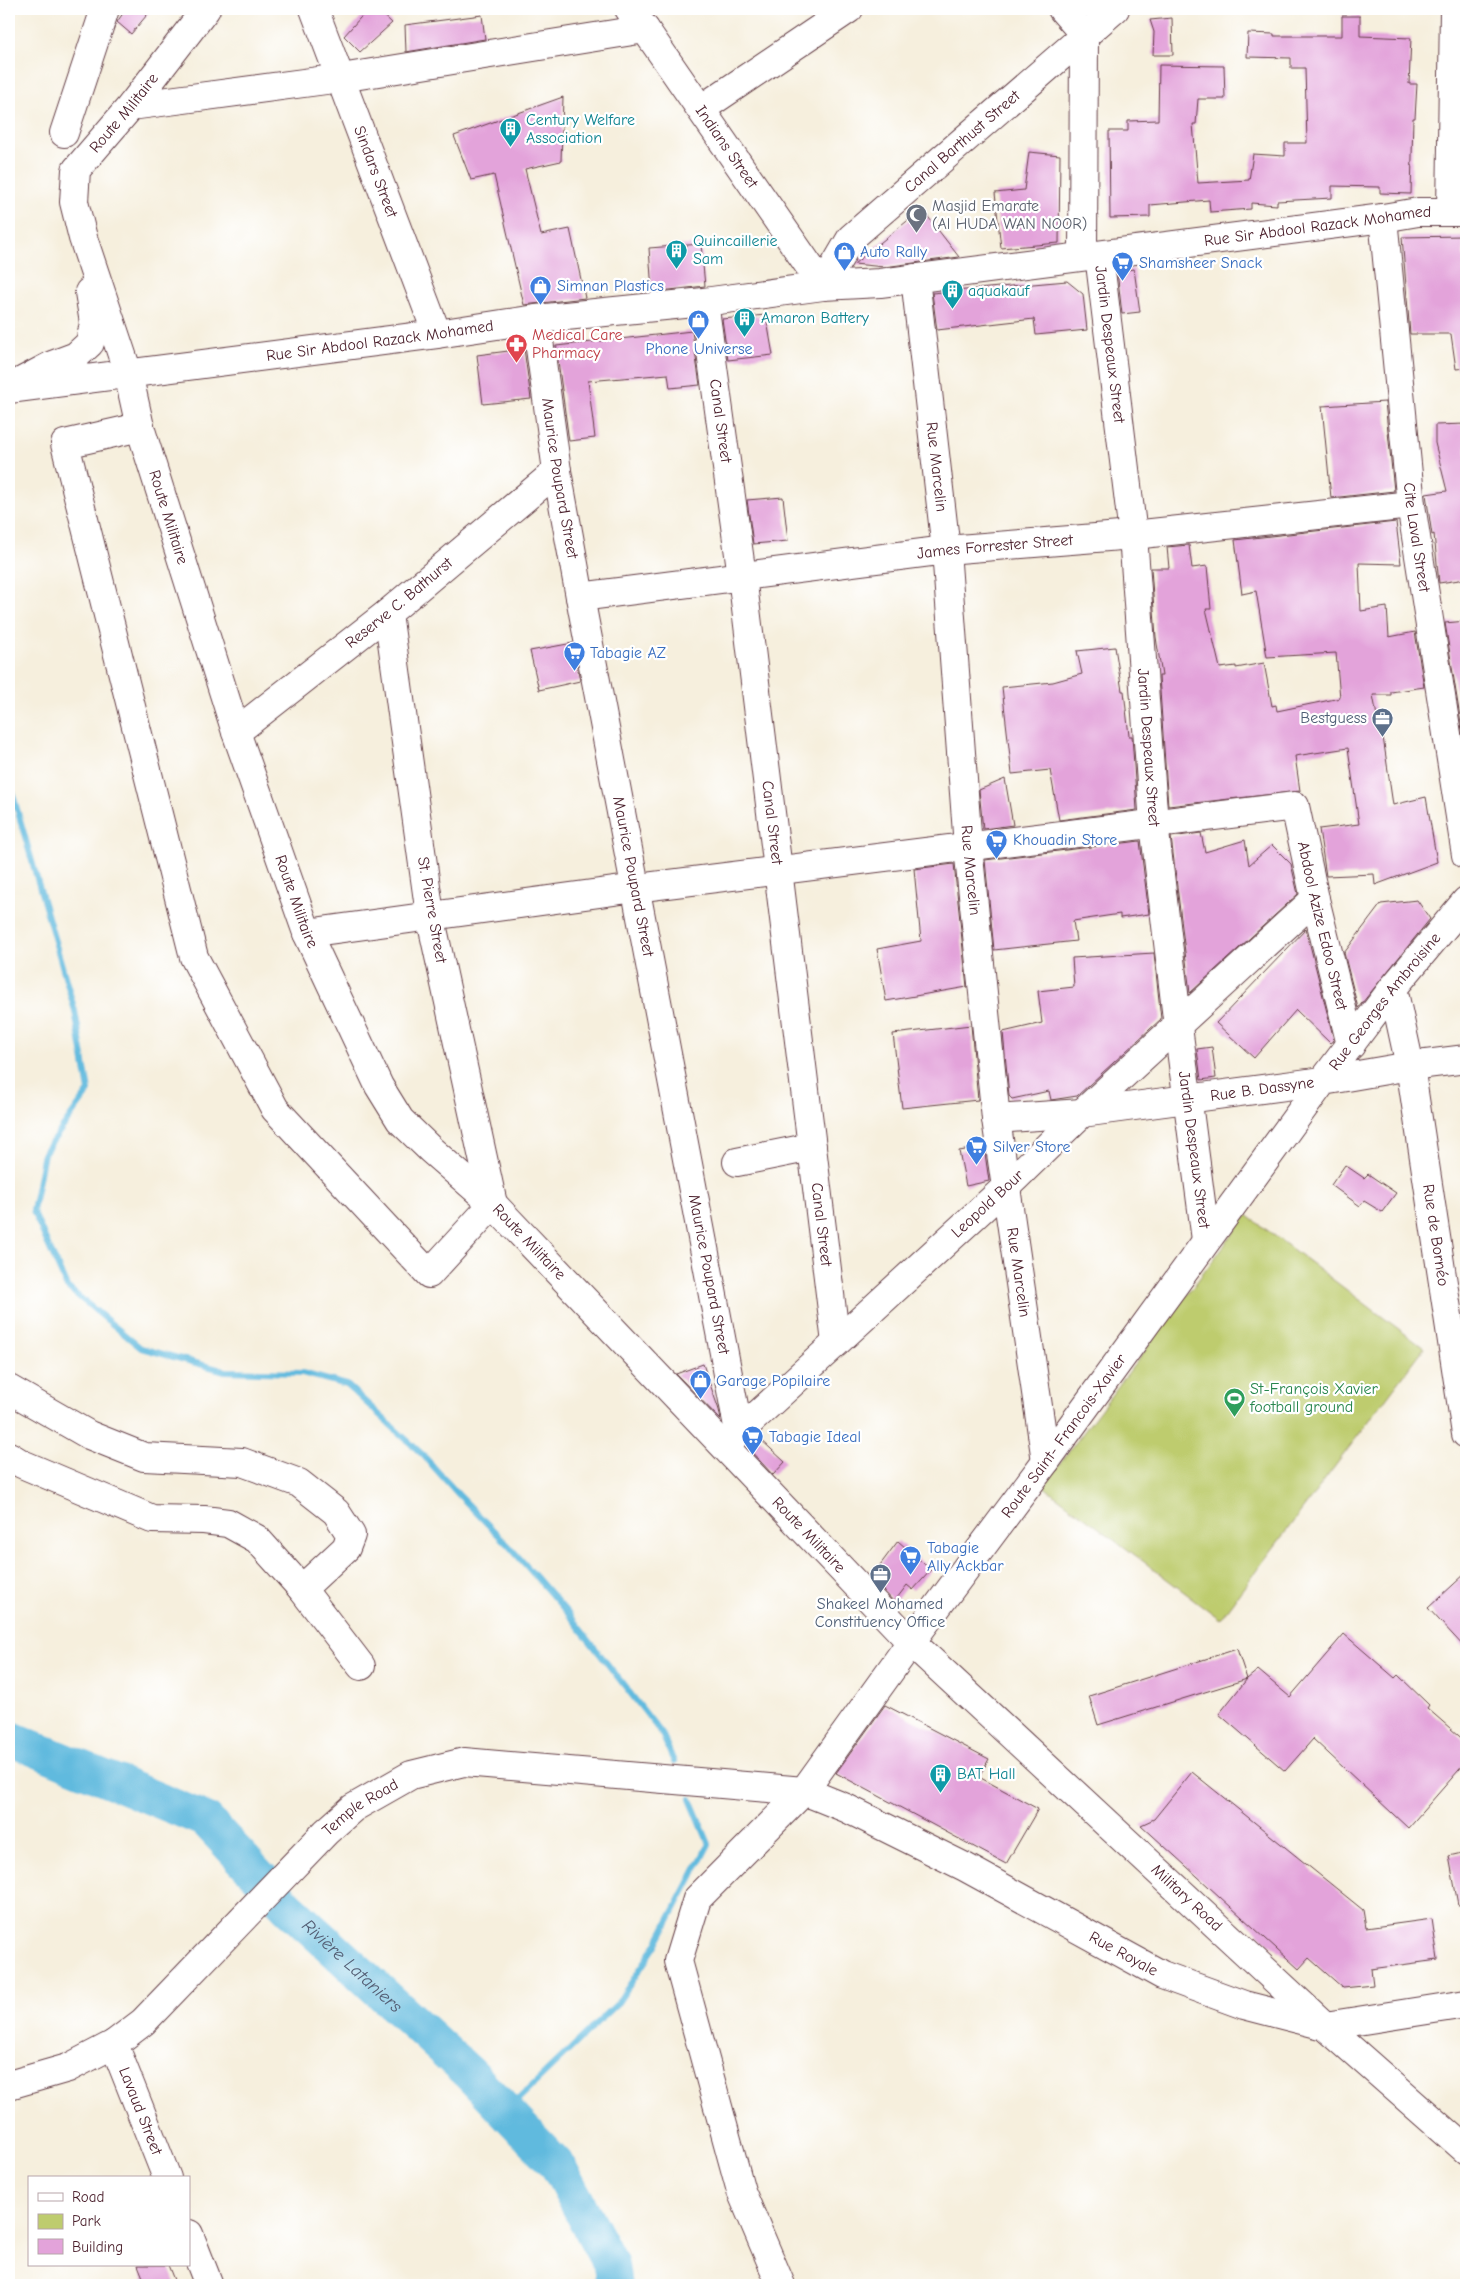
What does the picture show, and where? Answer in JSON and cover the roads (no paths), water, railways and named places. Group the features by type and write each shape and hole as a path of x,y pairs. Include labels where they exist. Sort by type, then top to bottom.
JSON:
{"street":[{"path":"64,133 105,9"},
{"name":"Route Militaire","path":"206,9 131,106 76,170 74,202 83,238 128,373 140,427 236,732 307,933 379,1086 400,1120 493,1204 732,1438 911,1642"},
{"name":"Sindars Street","path":"314,9 437,334"},
{"path":"701,110 849,9"},
{"path":"1062,9 1084,34"},
{"name":"Canal Barthust Street","path":"823,286 851,238 1115,9"},
{"path":"1454,9 1459,212"},
{"path":"131,106 341,78 637,19"},
{"name":"Indians Street","path":"637,19 823,286"},
{"name":"Jardin Despeaux Street","path":"1084,34 1091,255 1133,535 1154,824 1206,1240"},
{"name":"Rue Sir Abdool Razack Mohamed","path":"9,388 437,334 536,319 704,302 823,286 915,278 1418,212 1459,212"},
{"name":"Cite Laval Street","path":"1383,218 1410,505 1466,855"},
{"path":"9,388 52,365 76,356 90,343 94,323 83,238"},
{"name":"Rue Marcelin","path":"915,278 946,550 968,847 996,1119 1046,1461"},
{"name":"Canal Street","path":"704,302 742,576 836,1343"},
{"name":"Maurice Poupard Street","path":"536,319 557,472 636,888 732,1438"},
{"path":"140,427 65,444 194,958 275,1109 429,1274 493,1204"},
{"name":"Reserve C. Bathurst","path":"236,732 388,613 557,472"},
{"name":"James Forrester Street","path":"580,597 946,550 1133,535 1410,505"},
{"name":"St. Pierre Street","path":"388,613 430,915 493,1204"},
{"name":"Abdool Azize Edoo Street","path":"1154,824 1295,806 1315,899 1351,1045"},
{"path":"307,933 636,888 1154,824"},
{"name":"Leopold Bour","path":"732,1438 1006,1187 1082,1113 1178,1027 1315,899"},
{"name":"Rue Georges Ambroisine","path":"1323,1081 1393,988 1466,901"},
{"name":"Rue de Bornéo","path":"1393,988 1410,1066 1466,1426"},
{"name":"Rue B. Dassyne","path":"996,1119 1082,1113 1323,1081 1410,1066 1466,1059"},
{"name":"Route Saint- Francois-Xavier","path":"781,2285 741,2191 678,1961 697,1899 804,1791 911,1642 1046,1461 1323,1081"},
{"path":"737,1162 812,1147"},
{"path":"9,1389 89,1435 144,1457 242,1462 299,1483 336,1512 351,1534 346,1548 302,1590"},
{"path":"9,1456 22,1464 152,1519 204,1520 228,1523 257,1539 302,1590 361,1666"},
{"name":"Military Road","path":"911,1642 1325,2026 1466,2150"},
{"name":"Temple Road","path":"9,2085 68,2068 114,2044 143,2022 326,1832 354,1808 411,1775 464,1762 804,1791"},
{"name":"Rue Royale","path":"804,1791 846,1808 965,1866 1162,1974 1244,2005 1325,2026 1466,2004"},
{"name":"Lavaud Street","path":"114,2044 166,2176"},
{"path":"190,2237 209,2285"}],"waterway":[{"path":"9,781 75,1011 89,1091 44,1153 33,1211 67,1287 141,1348 225,1371 302,1373 347,1385 423,1455 509,1546 571,1617 662,1734 674,1762"},
{"name":"Rivière Lataniers","path":"9,1738 206,1820 288,1907 470,2074 558,2166 611,2266 614,2285"},
{"path":"506,2111 617,2004 656,1945 709,1844 690,1799"}],"place":[{"name":"Century Welfare Association","path":"510,148"},
{"name":"Masjid Emarate (Al HUDA WAN NOOR)","path":"916,234"},
{"name":"Quincaillerie Sam","path":"677,269"},
{"name":"Auto Rally","path":"844,271"},
{"name":"Shamsheer Snack","path":"1123,282"},
{"name":"Simnan Plastics","path":"541,305"},
{"name":"aquakauf","path":"952,310"},
{"name":"Amaron Battery","path":"745,337"},
{"name":"Phone Universe","path":"699,339"},
{"name":"Medical Care Pharmacy","path":"516,363"},
{"name":"Tabagie AZ","path":"574,672"},
{"name":"Bestguess","path":"1383,737"},
{"name":"Khouadin Store","path":"997,859"},
{"name":"Silver Store","path":"977,1166"},
{"name":"Garage Popilaire","path":"700,1400"},
{"name":"St-François Xavier football ground","path":"1234,1417"},
{"name":"Tabagie Ideal","path":"753,1456"},
{"name":"Tabagie Ally Ackbar","path":"911,1576"},
{"name":"Shakeel Mohamed Constituency Office","path":"880,1594"},
{"name":"BAT Hall","path":"941,1793"}]}
